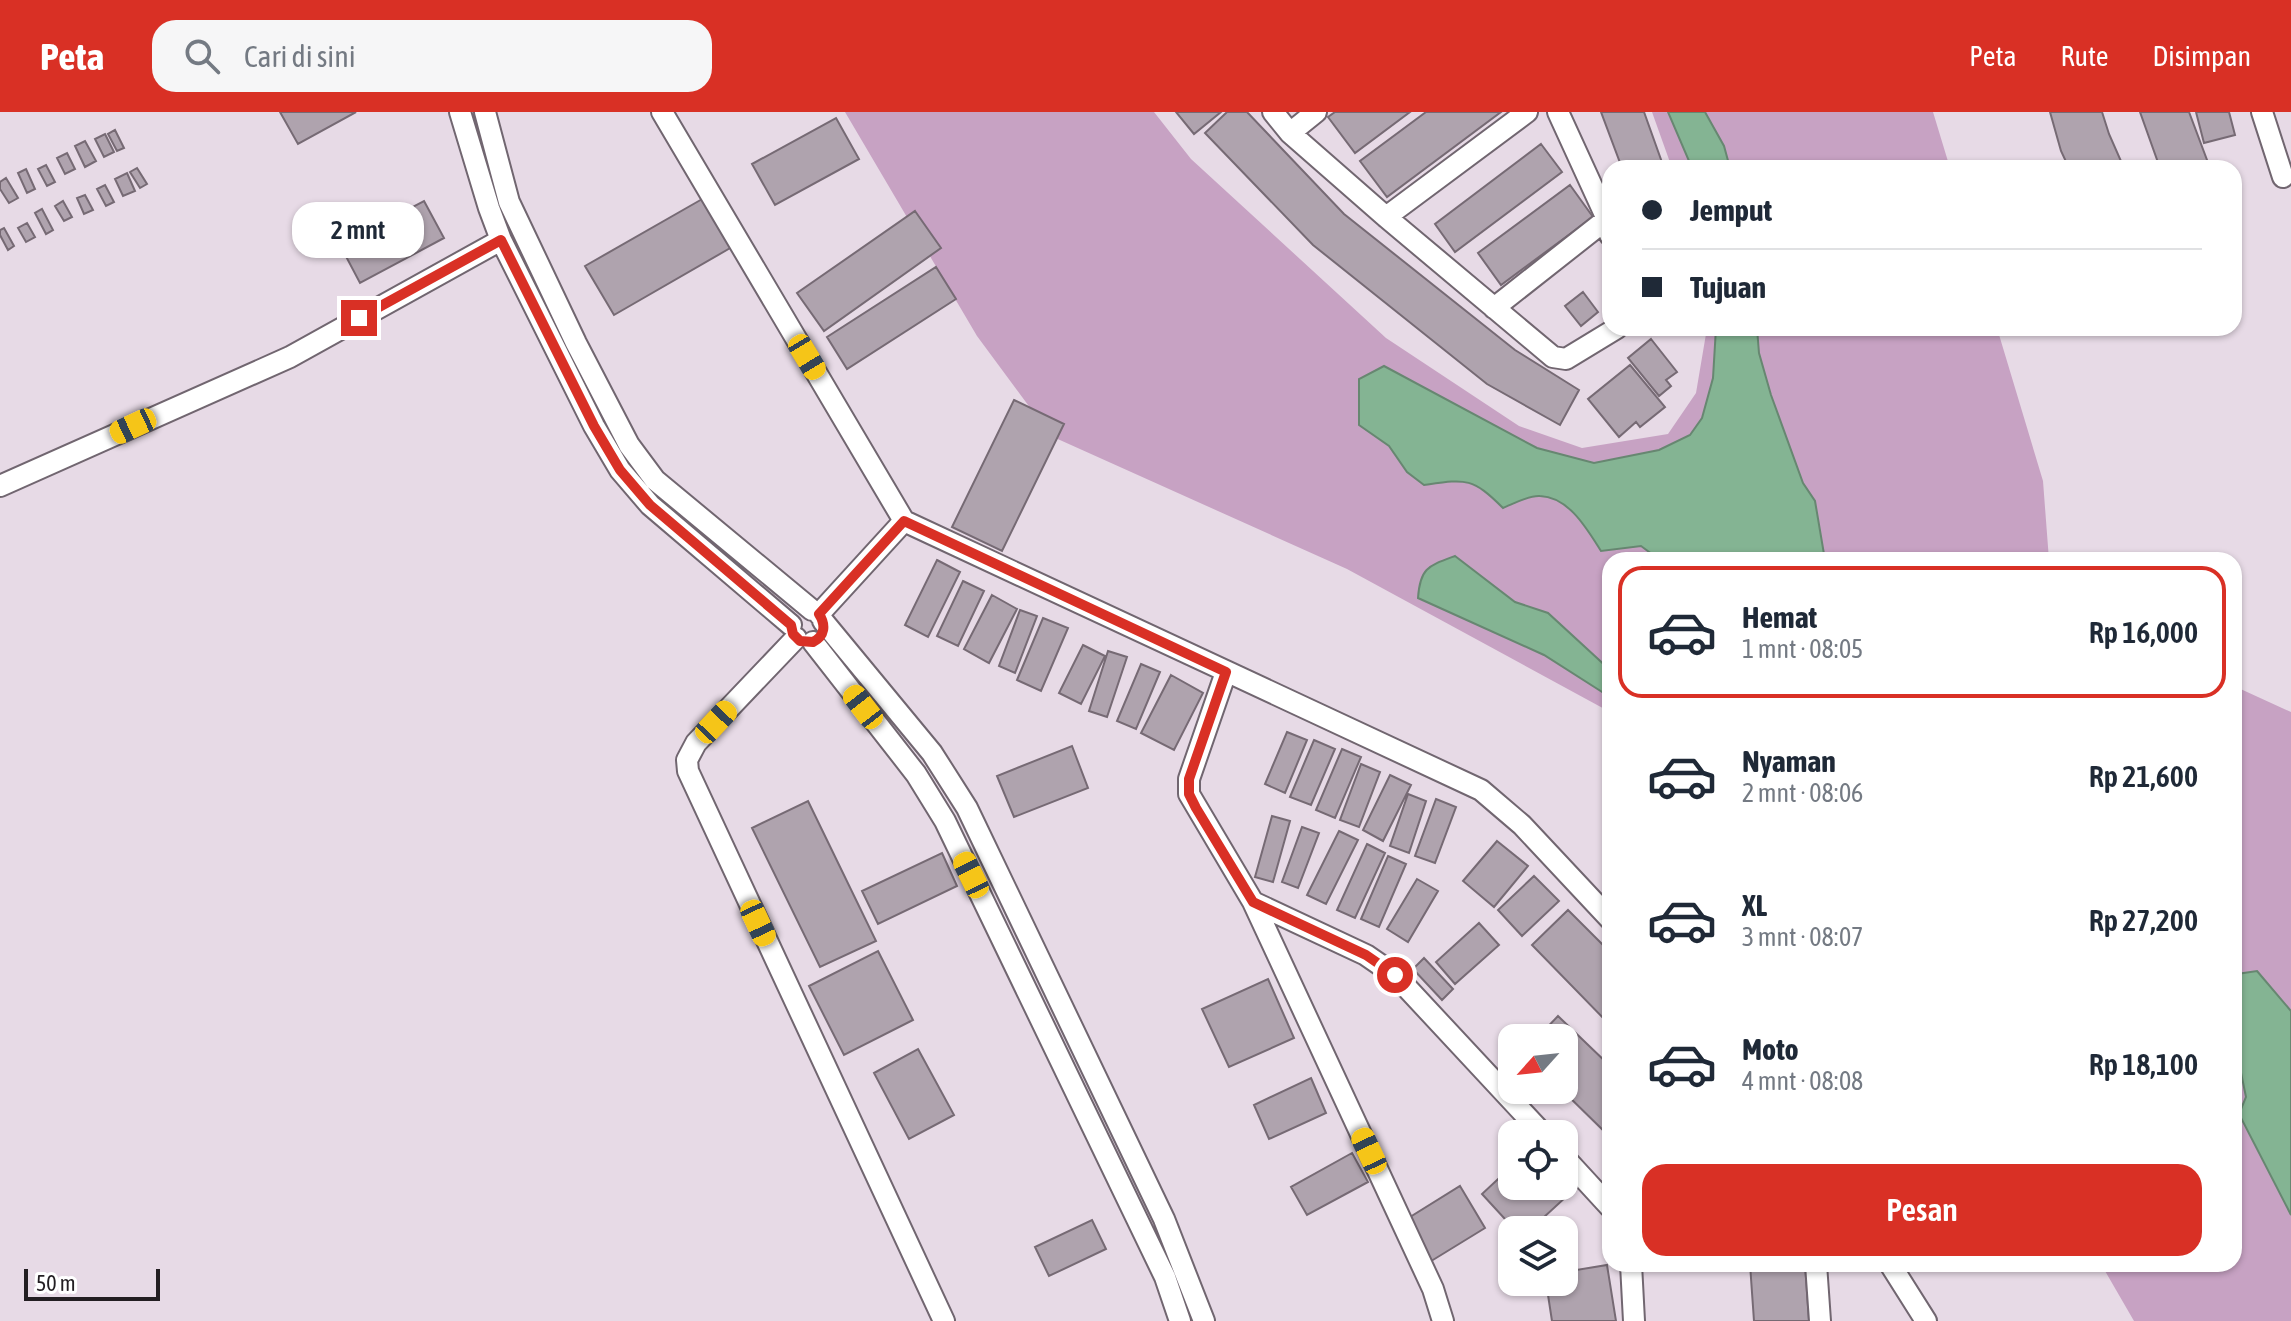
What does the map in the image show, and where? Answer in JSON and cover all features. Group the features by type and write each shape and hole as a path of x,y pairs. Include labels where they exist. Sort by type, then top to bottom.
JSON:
{"street":[{"path":"460,112 501,240 594,426 620,470 650,505 800,635 916,774 945,821 1165,1277 1180,1321"},
{"path":"485,112 509,202 629,445 655,480 818,615 932,753 967,808 1164,1219 1204,1321"},
{"path":"662,112 904,521 1481,790 1522,825 1602,910"},
{"path":"1273,112 1290,133 1553,357 1566,359 1604,336"},
{"path":"1290,133 1316,112"},
{"path":"1386,217 1527,112"},
{"path":"1558,112 1602,213"},
{"path":"2262,112 2283,177"},
{"path":"1494,308 1602,231"},
{"path":"0,486 290,357 501,240"},
{"path":"818,615 904,521"},
{"path":"818,615 800,611 800,635 696,743 687,760 688,771 944,1321"},
{"path":"800,635 821,636 818,615"},
{"path":"1226,672 1189,779 1189,794 1253,902 1433,1289 1443,1321"},
{"path":"1253,902 1366,955 1395,975 1530,1120"},
{"path":"1063,1065 1085,1055"},
{"path":"1578,1172 1602,1198"},
{"path":"1631,1272 1634,1321"},
{"path":"1817,1272 1820,1321"},
{"path":"1895,1272 1926,1321"}],"shaded area":[{"path":"845,112 1154,112 1191,159 1386,338 1519,426 1582,448 1668,434 1696,393 1706,336 1999,336 2043,481 2048,552 1602,552 1602,708 1347,569 1051,436 977,336"},
{"path":"1652,112 1933,112 1948,160 1669,160"},
{"path":"1668,112 1705,112 1724,146 1728,160 1689,160"},
{"path":"1716,336 1758,336 1759,353 1771,395 1803,483 1815,501 1824,552 1649,552 1641,546 1601,551 1576,516 1560,502 1536,496 1503,508 1483,490 1468,483 1459,481 1424,485 1407,472 1389,446 1359,425 1359,379 1384,366 1537,448 1594,463 1659,450 1690,435 1702,418 1713,378"},
{"path":"1455,556 1515,602 1548,613 1602,663 1602,692 1544,655 1418,598 1423,574"},
{"path":"2242,690 2291,712 2291,1321 2134,1321 2106,1272 2242,1272"},
{"path":"2257,971 2291,1011 2291,1215 2242,1120 2246,1097 2242,1078 2242,973"}],"building":[{"path":"280,112 356,112 298,144"},
{"path":"1176,112 1221,112 1194,134"},
{"path":"1227,112 1247,112 1344,214 1515,350 1579,390 1560,425 1487,384 1313,245 1205,133"},
{"path":"1335,112 1410,112 1355,153 1328,117"},
{"path":"1426,112 1501,112 1387,197 1360,161"},
{"path":"1601,112 1644,112 1661,160 1619,160"},
{"path":"2050,112 2102,112 2120,160 2065,160"},
{"path":"2140,112 2189,112 2207,160 2157,160"},
{"path":"2196,112 2229,112 2235,135 2204,143"},
{"path":"836,118 859,159 775,205 752,164"},
{"path":"115,130 124,148 117,151 108,134"},
{"path":"105,134 114,152 104,157 95,139"},
{"path":"85,141 96,161 85,167 75,146"},
{"path":"1541,144 1562,172 1455,252 1435,224"},
{"path":"67,153 75,169 65,174 57,158"},
{"path":"46,165 55,182 47,186 38,169"},
{"path":"137,168 147,184 140,188 130,172"},
{"path":"26,169 35,189 27,193 18,173"},
{"path":"127,173 135,191 123,196 115,179"},
{"path":"6,178 18,198 9,203 0,189 0,182"},
{"path":"105,185 114,202 106,206 97,189"},
{"path":"1570,185 1593,217 1501,285 1478,253"},
{"path":"85,195 93,210 84,214 77,198"},
{"path":"704,198 732,247 614,315 585,266"},
{"path":"63,201 72,217 64,221 55,206"},
{"path":"424,201 444,238 360,283 340,245"},
{"path":"42,209 53,230 46,234 35,213"},
{"path":"915,211 941,248 824,331 797,293"},
{"path":"27,223 35,237 26,242 18,228"},
{"path":"4,228 14,246 8,250 0,235 0,230"},
{"path":"936,267 956,299 847,369 827,337"},
{"path":"1583,292 1598,312 1581,326 1565,306"},
{"path":"1651,339 1677,372 1666,380 1671,386 1659,396 1628,358"},
{"path":"1630,365 1665,407 1640,427 1636,422 1619,437 1588,399"},
{"path":"1014,400 1064,424 1002,551 952,527"},
{"path":"937,560 960,572 928,637 905,625"},
{"path":"963,581 984,591 958,646 937,636"},
{"path":"992,595 1017,609 989,663 964,649"},
{"path":"1020,610 1037,616 1015,673 999,666"},
{"path":"1043,618 1068,628 1041,691 1017,680"},
{"path":"1083,645 1105,656 1081,704 1059,693"},
{"path":"1108,651 1127,657 1107,717 1089,711"},
{"path":"1141,664 1160,672 1136,729 1117,721"},
{"path":"1171,675 1203,693 1174,750 1141,733"},
{"path":"1287,732 1307,740 1285,793 1265,784"},
{"path":"1314,740 1335,749 1311,805 1290,797"},
{"path":"1072,746 1088,788 1014,817 997,776"},
{"path":"1342,749 1361,757 1335,818 1316,810"},
{"path":"1361,764 1380,772 1359,827 1340,820"},
{"path":"1390,775 1411,785 1383,841 1363,830"},
{"path":"1408,794 1426,801 1409,853 1390,846"},
{"path":"1436,799 1456,807 1435,863 1415,856"},
{"path":"808,801 876,941 820,967 752,828"},
{"path":"1272,816 1290,821 1273,882 1255,877"},
{"path":"1302,827 1319,833 1298,888 1282,882"},
{"path":"1339,831 1358,840 1326,904 1307,895"},
{"path":"1497,841 1528,866 1494,907 1463,881"},
{"path":"1367,844 1385,853 1355,918 1337,910"},
{"path":"942,853 957,886 878,924 862,891"},
{"path":"1388,856 1406,864 1379,927 1361,919"},
{"path":"1534,876 1559,901 1522,936 1498,910"},
{"path":"1417,879 1438,891 1408,942 1387,929"},
{"path":"1568,910 1602,944 1602,1017 1532,945"},
{"path":"1479,923 1499,945 1455,984 1436,962"},
{"path":"878,951 913,1020 844,1055 809,986"},
{"path":"1424,958 1453,989 1442,1000 1413,969"},
{"path":"1268,979 1294,1038 1229,1067 1202,1009"},
{"path":"1558,1016 1566,1024 1550,1024"},
{"path":"1578,1035 1602,1058 1602,1129 1576,1104"},
{"path":"918,1049 954,1115 909,1139 874,1073"},
{"path":"1311,1078 1326,1113 1269,1139 1254,1105"},
{"path":"1352,1153 1368,1182 1307,1215 1291,1187"},
{"path":"1498,1179 1498,1200 1563,1200 1545,1216 1502,1216 1482,1194"},
{"path":"1460,1186 1485,1228 1428,1263 1402,1222"},
{"path":"1092,1220 1106,1249 1049,1276 1035,1247"},
{"path":"1602,1266 1602,1272 1608,1272 1616,1321 1552,1321 1548,1296 1578,1296 1578,1270"},
{"path":"1751,1272 1806,1272 1809,1321 1754,1321"}],"route":[{"path":"359,318 501,240 594,426 620,470 650,505 791,625 793,634 800,641 809,643 821,636 824,626 819,614 904,521 1226,672 1189,779 1189,794 1196,808 1253,902 1366,955 1395,975"}]}
